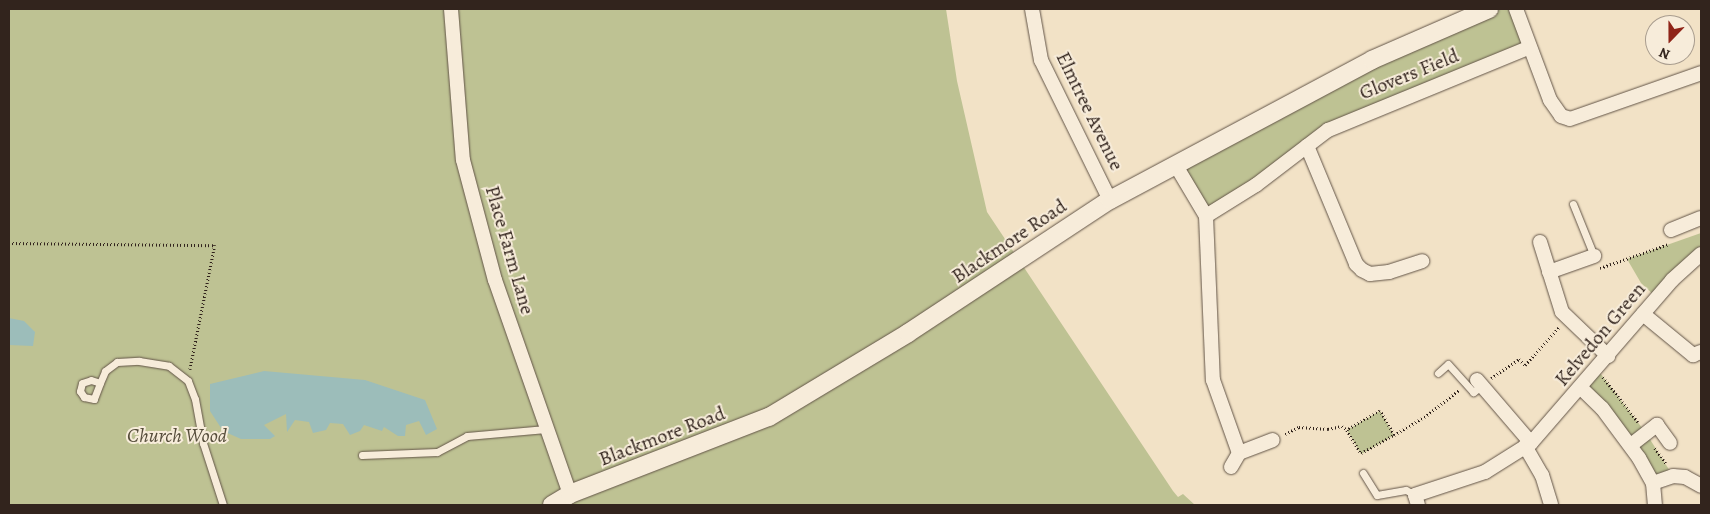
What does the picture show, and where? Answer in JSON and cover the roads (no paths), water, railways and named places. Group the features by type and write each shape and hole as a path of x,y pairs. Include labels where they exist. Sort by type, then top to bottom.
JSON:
{"street":[{"name":"Place Farm Lane","path":"451,9 463,160 495,280 570,494"},
{"name":"Elmtree Avenue","path":"1032,9 1044,68 1110,200"},
{"name":"Blackmore Road","path":"552,505 570,494 726,436 800,400 1110,200 1369,61 1490,9"},
{"path":"1516,9 1554,109 1570,119 1701,73"},
{"name":"Glovers Field","path":"1206,216 1256,185 1328,130 1530,47"},
{"path":"1307,146 1356,264 1370,274 1389,272 1422,261"},
{"path":"1175,164 1206,216 1213,380 1240,453"},
{"path":"1674,236 1701,218"},
{"path":"1540,242 1556,298 1567,318 1608,356"},
{"name":"Kelvedon Green","path":"1416,500 1485,472 1528,445 1581,388 1643,314 1701,254"},
{"path":"1549,272 1594,256"},
{"path":"1643,314 1693,355 1701,352"},
{"path":"1475,384 1528,445 1542,475 1551,505"},
{"path":"1581,388 1602,408 1631,445 1654,483 1655,505"},
{"path":"1631,445 1657,425 1670,442"},
{"path":"1231,468 1240,453 1273,440"},
{"path":"1654,483 1673,476 1685,477 1701,486"}],"lane":[{"path":"1573,204 1594,256"},
{"path":"100,383 105,371 117,362 139,361 169,366 188,381 195,399 203,443 223,505"},
{"path":"1438,373 1448,364 1475,384"},
{"path":"362,455 437,452 468,436 546,429"},
{"path":"1363,473 1377,495 1406,490 1416,500"}],"water":[{"path":"9,318 24,321 35,332 33,346 9,345"},
{"path":"264,371 365,380 425,400 437,429 426,435 419,421 406,425 405,436 398,436 384,427 382,431 364,425 360,431 350,435 343,424 330,423 326,430 313,433 309,422 295,420 287,432 286,414 264,425 275,436 270,439 241,439 223,431 210,411 210,384"}],"park label":[{"name":"Church Wood","path":"177,435"}]}
